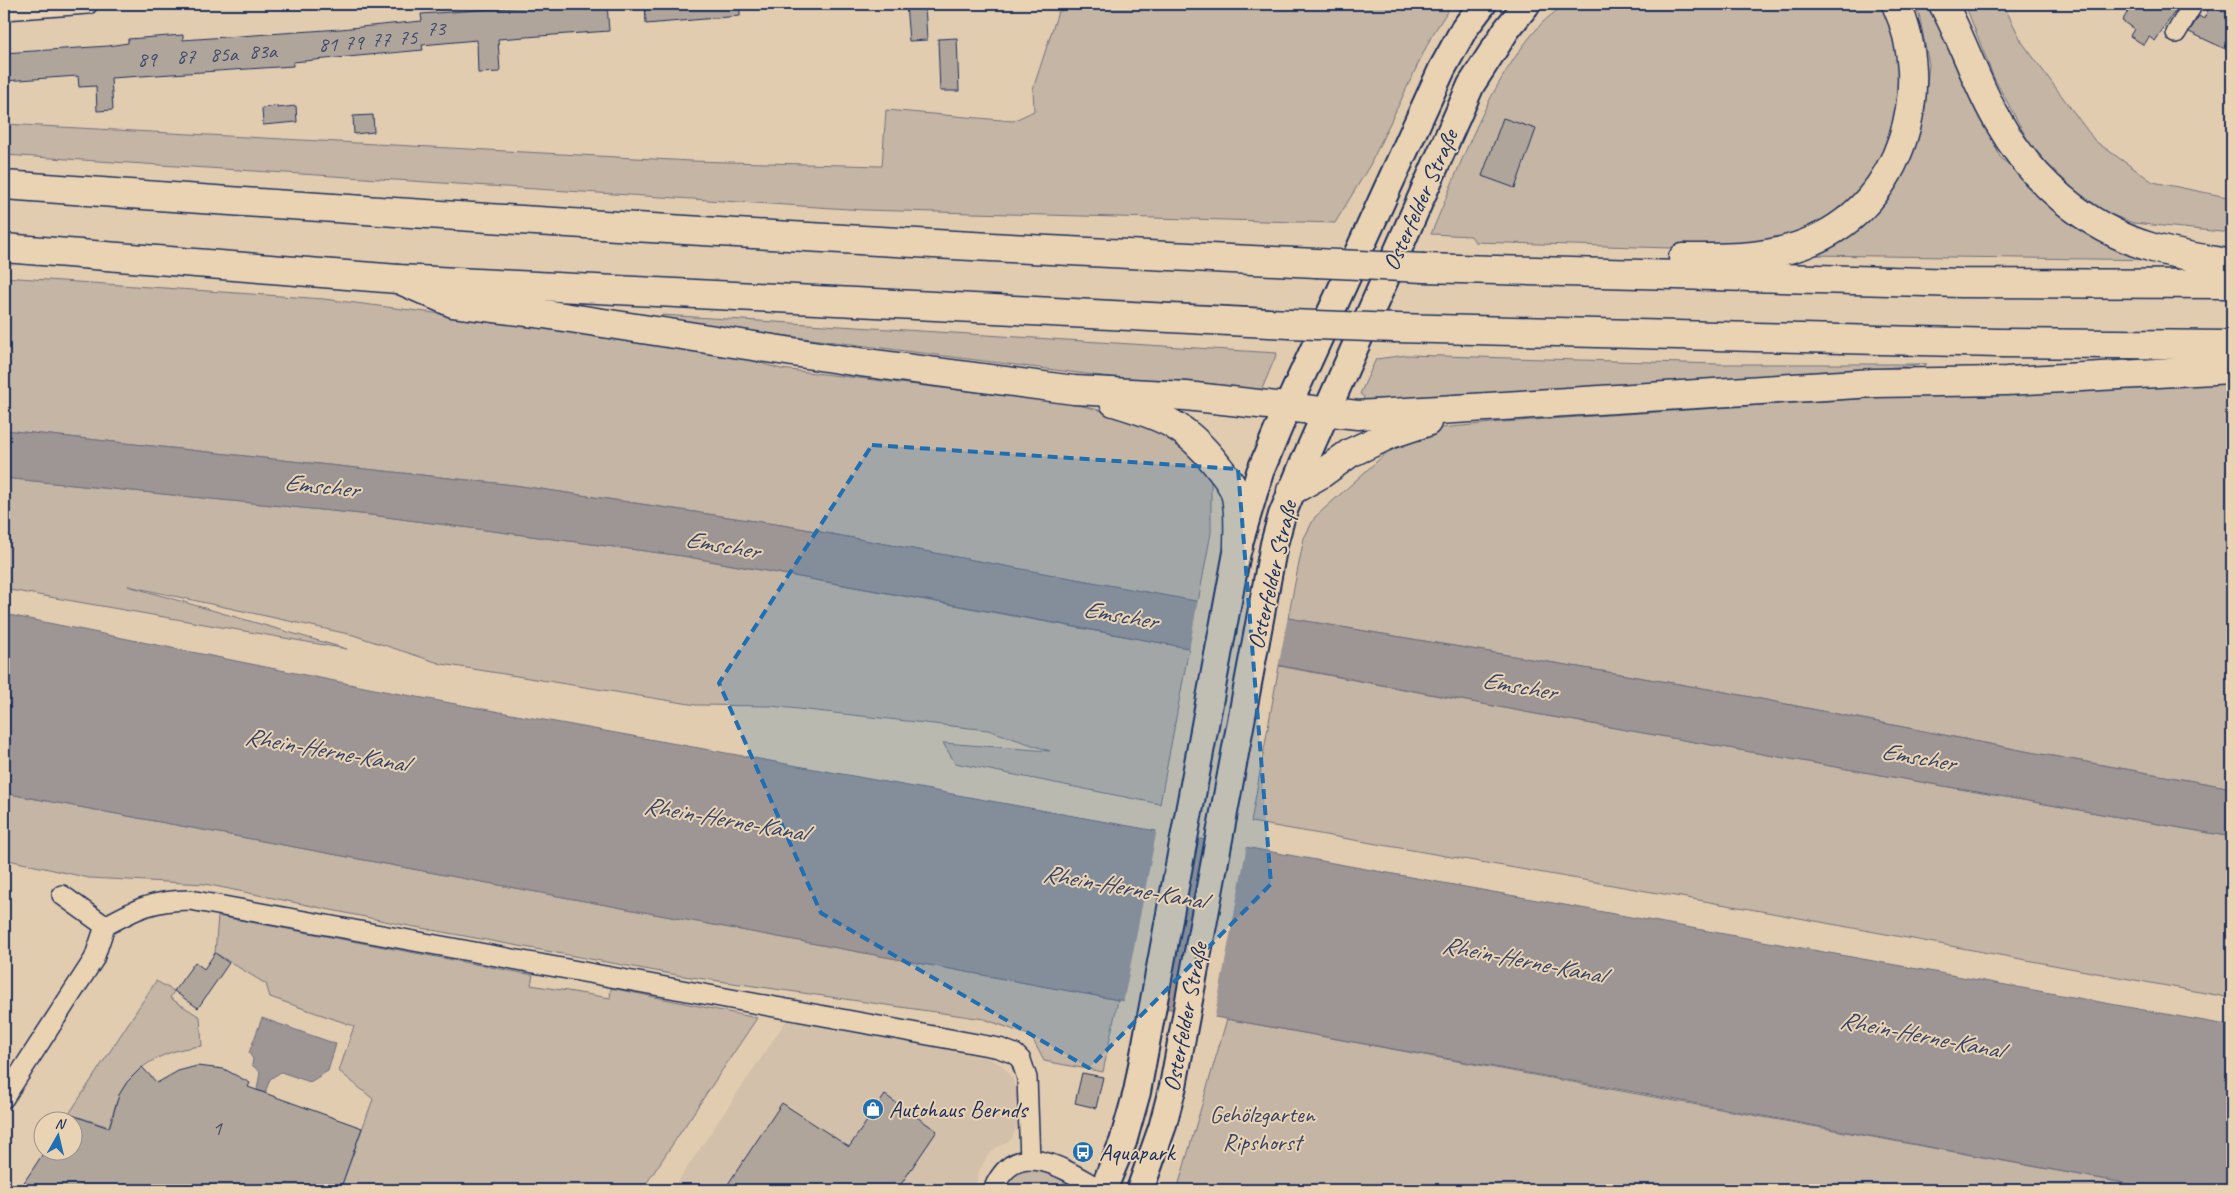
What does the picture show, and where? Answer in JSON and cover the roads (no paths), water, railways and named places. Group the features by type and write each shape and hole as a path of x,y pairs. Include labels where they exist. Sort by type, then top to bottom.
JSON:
{"highway":[{"path":"1614,274 1651,258 1731,258 1771,253 1798,247 1830,232 1858,210 1889,170 1900,148 1910,115 1913,78 1912,58 1905,26 1896,4"},
{"path":"1944,4 1998,121 2024,161 2061,198 2098,224 2128,239 2150,247 2232,264"},
{"path":"4,185 236,202 1081,253 1614,274 1961,283 2232,284"},
{"path":"4,248 398,279 1290,324 1960,342 2232,345"},
{"path":"398,279 453,303 544,314 852,361 1074,390 1186,396 1358,415 1874,383 2006,381 2232,369"},
{"path":"1074,390 1155,415 1176,426 1200,444 1224,474 1235,492 1238,512 1237,555"},
{"path":"1292,491 1321,474 1350,453 1382,438 1469,409"}],"main road":[{"name":"Osterfelder Straße","path":"1464,29 1471,4"},
{"name":"Osterfelder Straße","path":"1102,1190 1130,1119 1147,1038 1237,555 1260,472 1287,408 1442,69 1464,29 1483,4"},
{"name":"Osterfelder Straße","path":"1140,1190 1162,1128 1173,1086 1278,529 1292,491 1471,85 1507,29 1527,4"}],"street":[{"path":"4,10 88,4"},
{"path":"2176,33 2194,4"},
{"path":"62,895 104,926"},
{"path":"4,1098 94,959 104,926 138,908 173,900 190,900 968,1042 1007,1051 1021,1060 1027,1078 1030,1160 1016,1163 1005,1171 993,1190"},
{"name":"Osterfelder Straße","path":"1030,1160 1044,1161 1102,1190"}],"water":[{"name":"Emscher","path":"4,430 514,485 788,526 1288,618 1720,691 2030,752 2232,788 2232,837 1536,714 1061,624 683,556 371,515 4,478"},
{"name":"Rhein-Herne-Kanal","path":"4,614 384,691 2232,1026 2232,1190 2162,1190 1634,1092 1047,987 4,793"},
{"path":"262,1018 336,1044 328,1071 310,1082 281,1072 270,1079 265,1093 257,1090 260,1072 252,1065 253,1059 249,1053"}],"place":[{"name":"Autohaus Bernds","path":"873,1109"},
{"name":"Aquapark","path":"1083,1152"}],"park label":[{"name":"Gehölzgarten Ripshorst","path":"1262,1128"}]}
